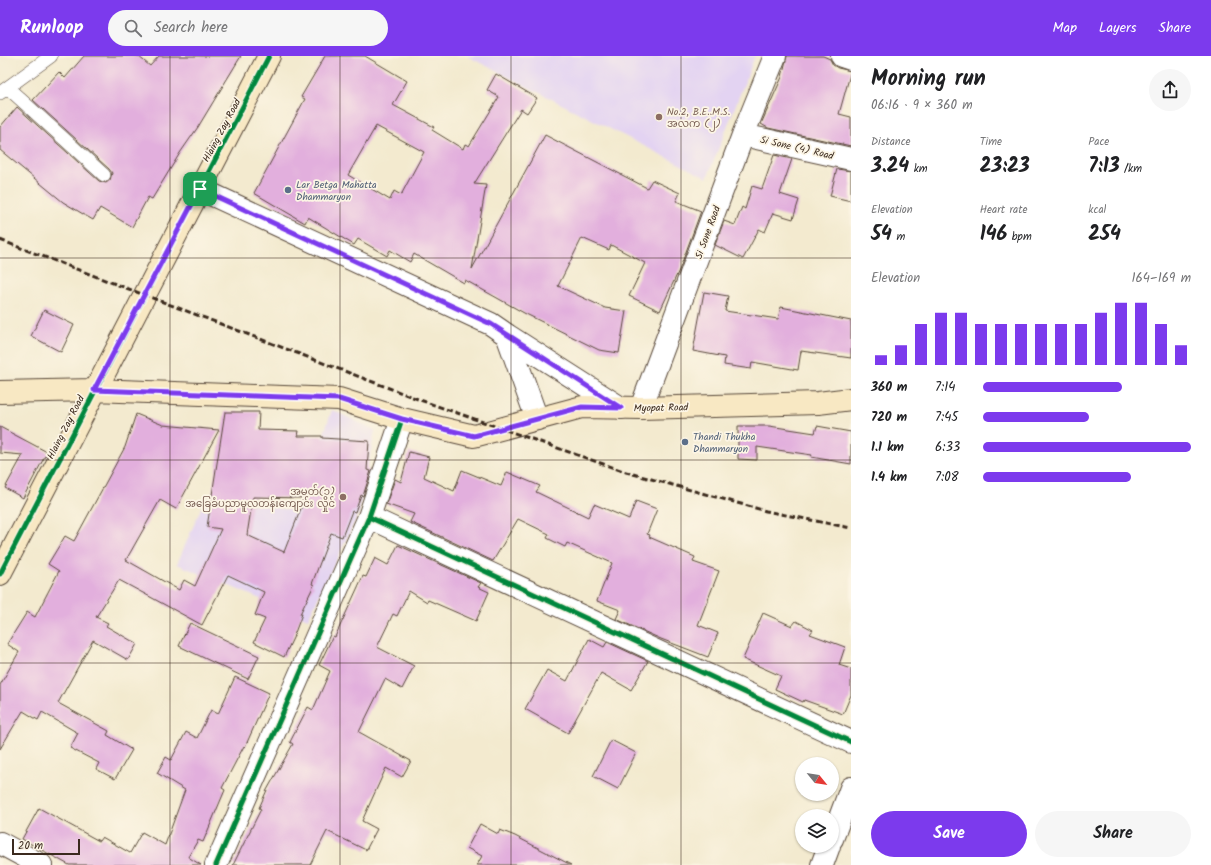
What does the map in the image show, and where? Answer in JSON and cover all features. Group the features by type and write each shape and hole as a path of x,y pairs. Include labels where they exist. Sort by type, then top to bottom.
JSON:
{"main road":[{"name":"Hlaing Zay Road","path":"0,574 94,390 269,56"},
{"name":"Myopat Road","path":"0,392 94,390 339,399 402,419 474,436 510,428 582,407 631,408 818,403 851,398"}],"street":[{"name":"Si Sone Road","path":"631,408 775,56"},
{"path":"842,56 851,59"},
{"name":"Si Sone (4) Road","path":"743,135 851,159"},
{"path":"200,189 491,324 507,335 631,408"},
{"path":"507,335 537,419"},
{"path":"216,865 369,517 402,419"},
{"path":"369,517 851,742"},
{"path":"839,820 851,788"},
{"path":"0,843 41,865"},
{"path":"822,865 826,853"}],"lane":[{"path":"50,56 4,90 104,175"}],"shaded area":[{"name":"No.2, B.E..M.S. အလက (၂)","path":"467,56 755,56 707,178"},
{"path":"332,410 375,430 359,513 308,619 177,564 206,497 297,511"}],"building":[{"path":"84,56 138,56 150,66 159,56 241,56 152,199 148,197 132,227 100,208 93,220 63,202 0,150 0,127 17,107 99,181 106,183 110,180 112,173 109,169 33,100 59,72 65,78"},
{"path":"325,56 365,56 407,81 393,105 434,127 432,130 463,149 465,144 469,146 499,97 487,90 496,74 537,98 527,113 521,109 474,184 486,185 472,269 545,135 647,188 652,180 680,193 676,201 701,211 680,268 660,311 629,296 645,263 611,245 609,250 582,238 558,286 605,308 626,311 619,353 599,350 524,313 465,280 464,283 414,254 410,262 390,250 387,256 358,239 354,245 308,217 305,223 254,193 305,99 301,97","holes":["376,126 424,152 401,195 394,191 390,200 348,175"]},
{"path":"787,56 823,56 830,59 833,65 838,68 851,71 839,114 851,117 851,146 768,128 761,124 782,77"},
{"path":"774,155 792,159 780,194 799,200 793,219 773,213 765,232 759,229 743,259 715,245 724,221 735,225 742,207 745,209 752,186 762,189"},
{"path":"837,169 851,171 851,201 830,196"},
{"path":"704,292 728,296 725,311 778,319 781,307 851,321 851,358 801,351 798,370 752,362 751,369 724,365 725,357 693,351"},
{"path":"44,310 74,325 61,352 31,336"},
{"path":"225,412 259,412 258,430 299,431 298,436 322,436 322,438 369,441 367,470 371,471 363,496 361,495 355,512 352,511 342,537 331,533 312,584 314,585 300,614 302,614 284,657 254,642 265,619 255,615 264,592 228,575 202,625 119,580 96,617 108,623 106,626 137,644 128,660 93,640 58,703 109,731 107,735 132,750 115,779 96,769 99,763 70,748 78,733 42,712 38,720 23,711 0,749 0,685 19,652 7,644 27,612 35,617 59,571 48,564 65,536 74,541 125,447 136,414 163,425 219,430 176,509 160,500 126,560 179,590 184,580 195,586 221,529 207,527","holes":["253,497 305,498 284,552 247,535"]},
{"path":"738,426 769,426 815,433 817,426 851,432 851,464 811,457 812,455 757,447 757,460 738,459"},
{"path":"0,427 49,453 47,457 45,456 23,498 5,488 23,455 0,453"},
{"path":"409,452 429,457 424,477 454,491 462,470 501,486 507,472 540,486 536,492 588,517 594,504 629,519 636,501 657,509 647,534 650,535 649,537 695,557 693,562 719,571 698,625 718,633 708,657 661,639 616,619 620,610 597,601 612,563 567,543 565,547 547,538 549,534 518,519 493,561 410,522 414,514 386,504 395,479 401,482"},
{"path":"398,545 481,583 478,587 489,592 476,621 428,600 427,602 409,591 397,616 393,614 377,647 414,666 402,689 385,679 359,732 411,761 402,777 386,768 362,821 377,829 366,850 327,831 310,865 233,865 261,809 259,808 267,790 293,744 290,742 308,707 313,710 330,671 319,665 333,636 335,637 363,576 366,577 375,558 388,565"},
{"path":"763,613 792,626 796,621 813,630 810,634 845,647 839,665 851,669 851,695 843,714 804,700 803,702 775,689 781,676 743,659"},
{"path":"190,623 259,656 248,679 179,646"},
{"path":"589,639 604,647 607,642 648,661 631,690 601,673 568,733 525,709 547,670 567,681"},
{"path":"235,677 269,693 245,747 244,746 222,788 225,790 203,842 198,840 188,857 201,865 69,865 22,839 39,808 99,841 102,837 130,853 142,832 165,845 185,790 157,773 166,757 171,760 186,732 197,738 211,710 218,714"},
{"path":"611,740 636,753 618,789 593,776"},
{"path":"480,824 498,834 500,830 515,836 571,865 477,865 482,856 467,848"}],"railway":[{"path":"0,240 423,401 626,472 766,511 851,528"}],"cycle path":[{"path":"0,574 269,56"},
{"path":"216,865 369,517 402,419"},
{"path":"369,517 851,742"}],"place":[{"name":"No.2, B.E..M.S. အလက (၂)","path":"659,117"},
{"name":"Lar Betga Mahatta Dhammaryon","path":"288,190"},
{"name":"Thandi Thukha Dhammaryon","path":"685,442"},
{"name":"အမှတ်(၁) အခြေခံပညာမူလတန်းကျောင်း လှိုင်","path":"343,497"}],"route":[{"path":"200,189 491,324 621,408 582,407 510,428 474,436 402,419 339,399 94,390 200,189"}]}
